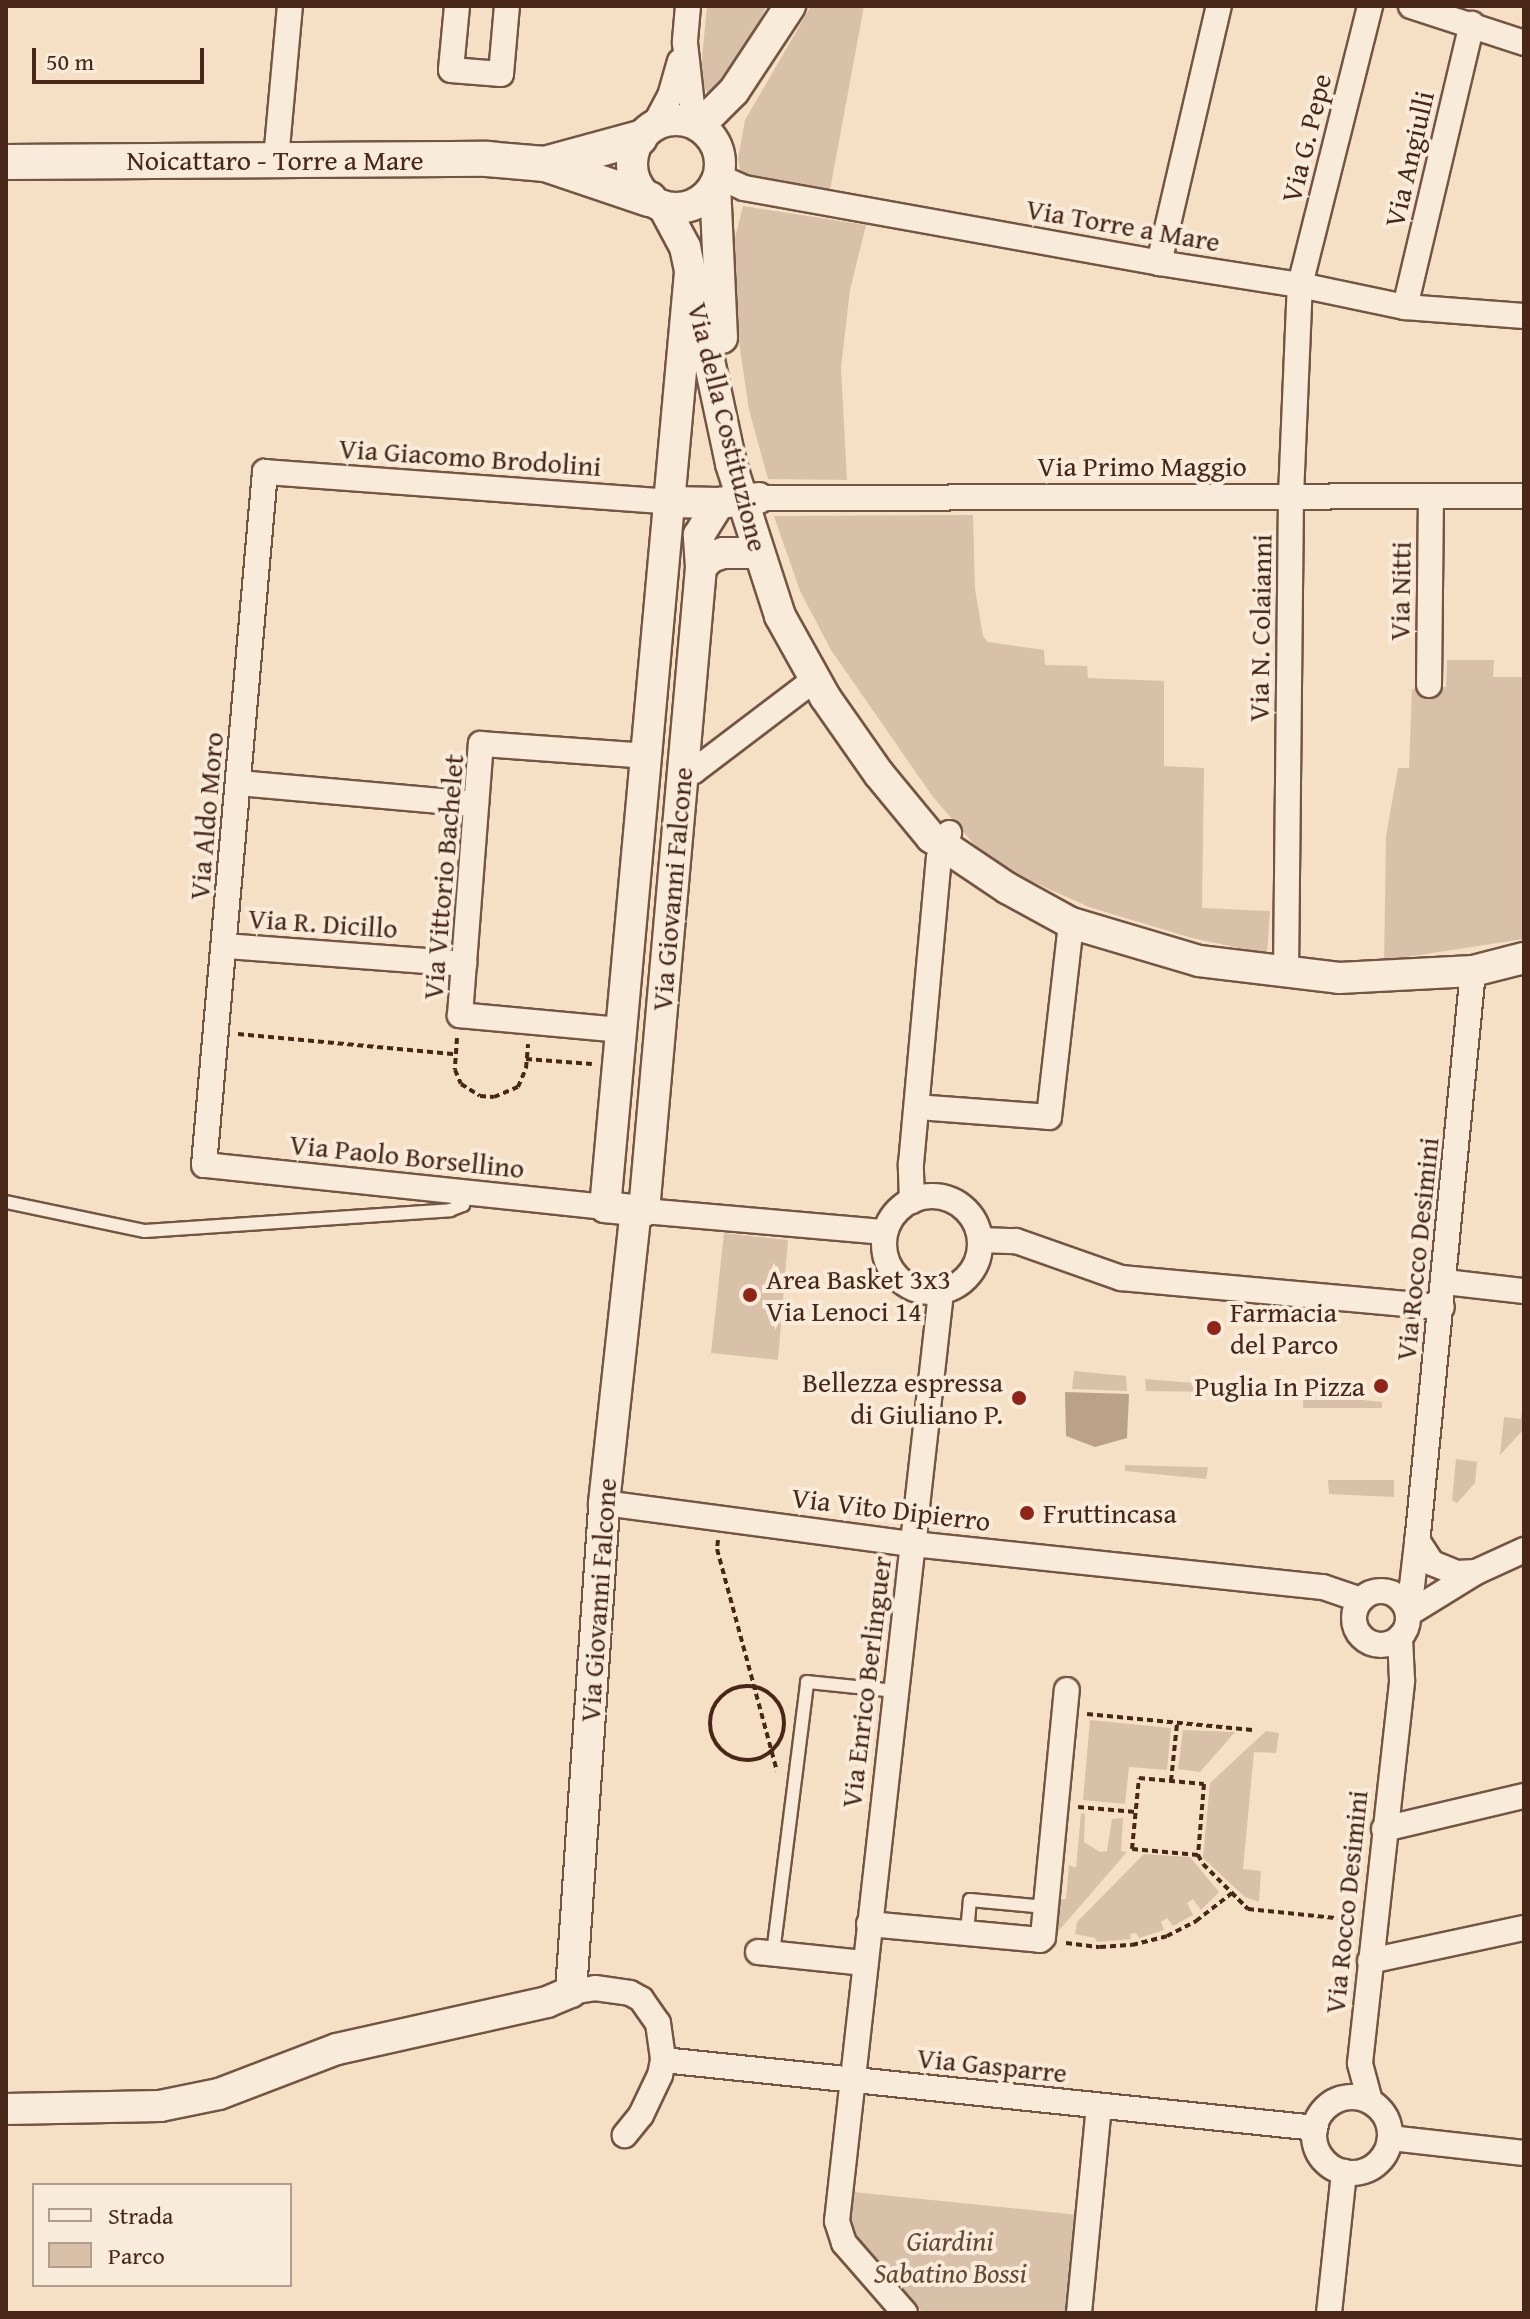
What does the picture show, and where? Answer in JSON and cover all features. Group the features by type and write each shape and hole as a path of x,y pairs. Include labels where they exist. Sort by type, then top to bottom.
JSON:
{"main road":[{"name":"Noicattaro - Torre a Mare","path":"545,164 647,132"},
{"name":"Noicattaro - Torre a Mare","path":"6,162 487,159 545,164 656,202"}],"street":[{"path":"276,159 290,6"},
{"path":"457,6 451,70 501,74 507,6"},
{"path":"647,132 681,120 696,125 714,141 717,178 708,194 687,206 656,202 634,177 632,163 647,132 670,96 685,43 688,6"},
{"path":"696,125 734,91 790,6"},
{"path":"1159,263 1219,6"},
{"name":"Via G. Pepe","path":"1300,285 1370,6"},
{"path":"1411,6 1524,43"},
{"name":"Via Angiulli","path":"1405,307 1472,24"},
{"path":"685,43 696,125"},
{"name":"Via Torre a Mare","path":"717,178 744,188 1159,263 1300,285 1405,307 1524,316"},
{"name":"Via della Costituzione","path":"717,178 717,292 740,500 827,666 946,839 977,868 1071,923 1199,961 1339,978 1473,971 1524,958"},
{"name":"Via della Costituzione","path":"656,202 685,247 740,500 780,616 814,680 879,774 931,837 946,839"},
{"path":"690,272 605,1207 885,1232"},
{"name":"Via N. Colaianni","path":"1286,973 1291,496 1300,285"},
{"name":"Via Giacomo Brodolini","path":"265,472 670,502"},
{"name":"Via Aldo Moro","path":"204,1165 226,946 265,472"},
{"name":"Via Primo Maggio","path":"740,500 1524,496"},
{"name":"Via Nitti","path":"1429,685 1431,497"},
{"path":"670,502 740,500"},
{"name":"Via Giovanni Falcone","path":"571,1992 604,1503 640,1210 700,572 699,535 740,500"},
{"path":"664,574 700,572 711,557 723,553 758,553"},
{"path":"682,773 694,771 814,680"},
{"name":"Via Vittorio Bachelet","path":"621,1030 460,1015 481,744 647,756"},
{"path":"239,783 476,804"},
{"path":"912,1201 917,1107 946,839"},
{"path":"917,1107 1049,1117 1071,923"},
{"name":"Via R. Dicillo","path":"226,946 464,964"},
{"name":"Via Rocco Desimini","path":"1370,2101 1360,2063 1397,1700 1402,1680 1405,1618 1418,1537 1445,1282 1473,971"},
{"name":"Via Paolo Borsellino","path":"204,1165 605,1207"},
{"path":"926,1196 956,1202 968,1212 980,1240 975,1267 955,1287 941,1292 925,1292 897,1278 886,1256 885,1232 891,1219 912,1201 926,1196"},
{"path":"980,1240 1016,1241 1121,1278 1442,1307"},
{"path":"1445,1282 1524,1291"},
{"name":"Via Enrico Berlinguer","path":"905,2313 844,2243 837,2221 941,1292"},
{"name":"Via Vito Dipierro","path":"604,1503 913,1544 1323,1587 1360,1600"},
{"path":"1418,1537 1432,1563 1457,1573 1476,1572"},
{"name":"Via Rocco Desimini","path":"1384,1591 1398,1574 1418,1537"},
{"path":"1368,1641 1385,1645 1405,1618 1476,1572 1524,1550"},
{"path":"1397,1700 1354,1619 1360,1600 1368,1594 1384,1591 1398,1596 1405,1618"},
{"path":"869,1924 1040,1940 1043,1937 1066,1701"},
{"path":"1384,1829 1524,1796"},
{"path":"1370,1961 1524,1928"},
{"path":"765,1952 865,1963"},
{"path":"6,2109 160,2106 219,2094 337,2049 547,2002 571,1992 618,1989 641,1999 658,2023 663,2060 653,2092 625,2135"},
{"name":"Via Gasparre","path":"663,2060 1315,2128"},
{"name":"Via Rocco Desimini","path":"1337,2100 1347,2089 1360,2063"},
{"path":"1359,2097 1370,2101 1386,2116 1390,2138 1388,2149 1375,2166 1355,2173 1344,2172 1324,2161 1314,2140 1319,2116 1337,2100 1359,2097"},
{"path":"1079,2313 1099,2106"},
{"path":"1390,2138 1524,2153"},
{"path":"1329,2313 1344,2172"}],"lane":[{"path":"6,1202 145,1231 450,1210 463,1205 467,1193"},
{"path":"765,1952 807,1682 895,1691"},
{"path":"967,1933 970,1900 1046,1907"}],"path":[{"path":"460,1015 455,1070 461,1084 480,1096 494,1097 518,1087 526,1059 530,1022"},
{"path":"217,1032 455,1054"},
{"path":"526,1059 618,1066"},
{"path":"720,1518 717,1549 779,1778"},
{"path":"754,1687 770,1694 783,1715 783,1728 772,1750 750,1760 739,1759 719,1748 712,1737 710,1714 715,1703 734,1688 754,1687"},
{"path":"1066,1701 1177,1723 1252,1730"},
{"path":"1171,1781 1177,1723"},
{"path":"1198,1855 1132,1849 1139,1778 1204,1784 1198,1855 1203,1864 1248,1909 1374,1921"},
{"path":"1056,1805 1136,1812"},
{"path":"1040,1940 1100,1947 1132,1945 1167,1936 1196,1921 1232,1893"}],"green space":[{"path":"707,6 767,6 726,83 714,92 707,92 700,78"},
{"path":"811,6 864,6 830,190 741,174 738,159 745,120"},
{"path":"743,206 866,225 850,290 841,368 847,480 768,479 749,410 734,308 735,238"},
{"path":"973,515 975,589 983,636 988,642 1044,650 1045,665 1087,666 1088,678 1164,681 1164,766 1204,768 1202,908 1270,911 1267,954 1192,938 1089,907 1004,869 973,843 933,797 831,650 800,591 774,516"},
{"path":"1447,660 1494,660 1493,677 1524,677 1524,939 1406,957 1405,962 1384,965 1386,836 1398,768 1409,768 1412,689 1446,687"},
{"name":"Area Basket 3x3 Via Lenoci 14","path":"724,1233 788,1240 778,1360 711,1353"},
{"path":"1074,1371 1126,1376 1127,1391 1072,1389"},
{"path":"1145,1379 1217,1385 1218,1392 1146,1391"},
{"path":"1524,1387 1524,1429 1500,1455 1504,1417 1521,1419"},
{"path":"1303,1394 1382,1402 1382,1408 1303,1408"},
{"path":"1456,1459 1477,1462 1475,1483 1457,1503 1452,1500"},
{"path":"1125,1465 1208,1467 1206,1479 1125,1471"},
{"path":"1328,1480 1394,1480 1394,1497 1329,1494"},
{"path":"1090,1720 1171,1728 1167,1770 1129,1767 1125,1804 1083,1800"},
{"path":"1183,1730 1235,1732 1200,1772 1178,1769"},
{"path":"1266,1731 1279,1733 1276,1753 1254,1752 1243,1869 1261,1871 1259,1902 1245,1897 1203,1858 1210,1783"},
{"path":"1081,1813 1085,1814 1084,1842 1100,1852 1107,1851 1112,1819 1123,1818 1121,1851 1127,1852 1055,1935 1059,1899 1066,1899 1069,1865 1076,1868"},
{"path":"1144,1854 1190,1857 1219,1892 1201,1910 1193,1899 1187,1903 1193,1915 1173,1926 1167,1918 1161,1922 1164,1930 1139,1938 1136,1933 1130,1934 1131,1939 1097,1942 1095,1938 1075,1934 1077,1922"},
{"name":"Giardini Sabatino Bossi","path":"853,2192 1079,2215 1071,2313 923,2313 848,2226"}],"shaded area":[{"path":"1065,1392 1129,1394 1127,1438 1095,1447 1066,1436"}],"place":[{"name":"Area Basket 3x3 Via Lenoci 14","path":"750,1295"},
{"name":"Farmacia del Parco","path":"1214,1328"},
{"name":"Puglia In Pizza","path":"1381,1386"},
{"name":"Bellezza espressa di Giuliano P.","path":"1019,1398"},
{"name":"Fruttincasa","path":"1027,1513"}]}
